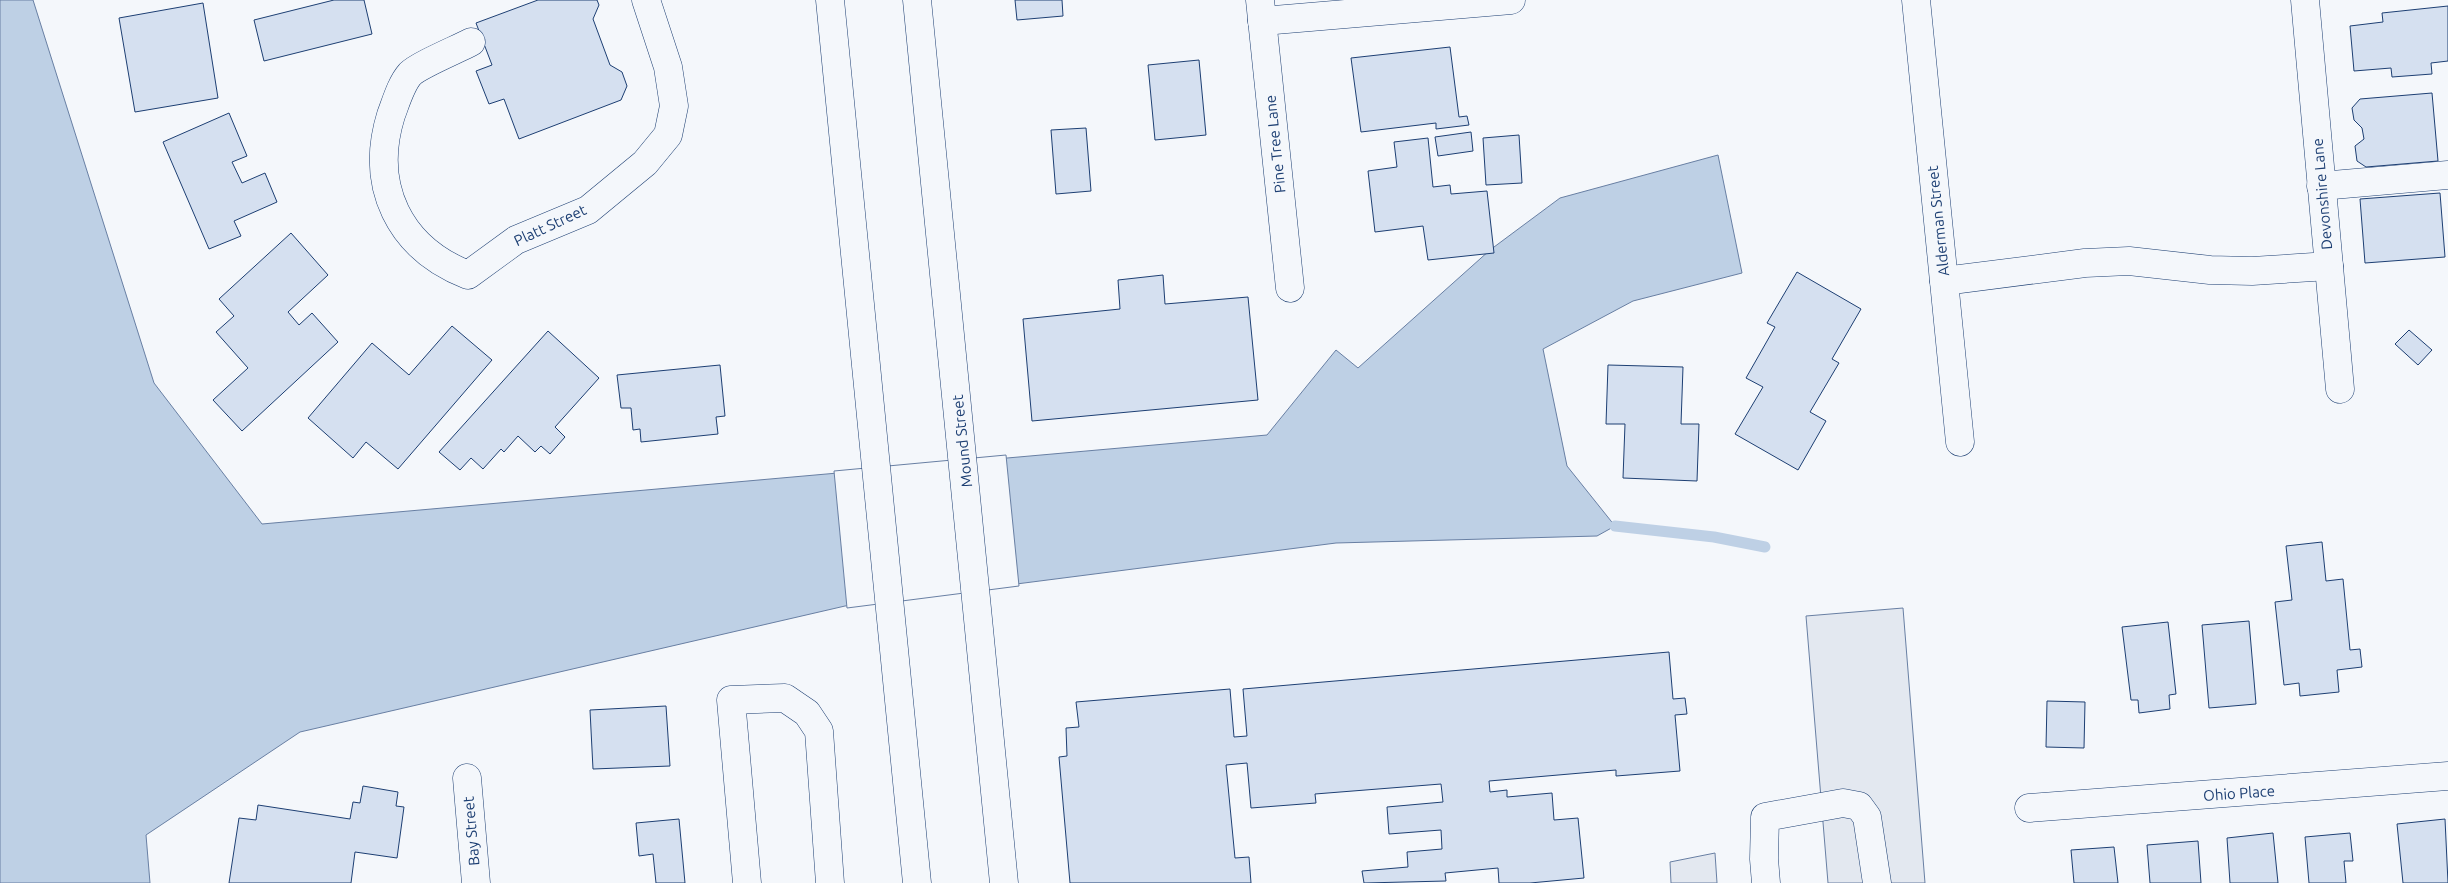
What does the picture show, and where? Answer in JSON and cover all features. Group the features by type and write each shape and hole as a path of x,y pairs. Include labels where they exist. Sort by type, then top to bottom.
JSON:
{"street":[{"name":"Platt Street","path":"472,42 410,74 397,97 386,132 384,176 390,202 402,226 428,253 450,268 468,275 516,240 588,210 645,163 668,134 674,106 668,67 646,0"},
{"path":"830,0 916,883"},
{"name":"Mound Street","path":"918,0 1004,883"},
{"path":"1261,11 1511,0"},
{"name":"Alderman Street","path":"1916,0 1960,442"},
{"name":"Devonshire Lane","path":"2305,0 2340,389"},
{"name":"Pine Tree Lane","path":"1261,11 1290,288"},
{"path":"2322,186 2448,175"},
{"path":"1944,281 2085,263 2129,261 2210,270 2252,271 2329,266"},
{"path":"746,883 731,700 786,698 807,712 819,731 830,883"},
{"name":"Ohio Place","path":"2029,808 2448,776"},
{"name":"Bay Street","path":"467,778 476,883"},
{"path":"1765,871 1765,817 1843,803 1859,806 1867,818 1877,883"}],"shaded area":[{"path":"1903,608 1925,883 1828,883 1806,616"},
{"path":"1715,853 1717,883 1671,883 1670,862"}],"water":[{"path":"0,0 33,0 154,383 262,524 1267,435 1336,350 1358,368 1490,250 1560,198 1718,155 1742,273 1633,301 1543,349 1567,466 1615,526 1597,536 1336,543 845,606 300,732 146,835 150,883 0,883"}],"pier":[{"path":"1006,455 1019,586 847,608 834,471"}],"building":[{"path":"334,0 364,0 372,34 264,61 254,20"},
{"path":"538,0 597,0 599,5 593,19 610,65 622,72 627,86 621,100 519,139 504,99 489,104 476,71 492,65 476,23"},
{"path":"1015,0 1062,0 1063,16 1017,20"},
{"path":"203,3 218,98 135,112 119,18"},
{"path":"2448,6 2448,61 2431,63 2432,74 2392,77 2391,68 2354,71 2350,26 2383,22 2382,13"},
{"path":"1450,47 1459,117 1467,116 1469,125 1436,129 1436,123 1361,132 1351,58"},
{"path":"1199,60 1206,135 1155,140 1148,65"},
{"path":"2432,93 2438,161 2366,167 2357,161 2355,146 2364,139 2362,128 2354,120 2352,108 2360,99"},
{"path":"229,113 247,156 232,162 242,183 265,173 277,202 234,221 241,236 209,249 163,142"},
{"path":"1086,128 1091,191 1056,194 1051,130"},
{"path":"1471,132 1473,151 1438,156 1435,137"},
{"path":"1519,135 1522,183 1486,185 1483,138"},
{"path":"1428,138 1433,187 1450,185 1451,194 1487,191 1494,253 1428,260 1423,226 1375,232 1368,171 1397,167 1394,142"},
{"path":"2440,193 2445,257 2365,263 2360,199"},
{"path":"291,233 328,275 288,312 299,325 312,313 338,342 242,431 213,400 248,368 216,332 234,316 219,299"},
{"path":"1797,272 1861,309 1832,359 1839,363 1810,412 1826,421 1798,470 1735,434 1763,387 1746,378 1775,327 1767,323"},
{"path":"1163,275 1165,304 1248,297 1258,400 1032,421 1023,319 1120,309 1118,280"},
{"path":"452,326 492,360 398,469 366,442 353,458 308,418 372,343 409,375"},
{"path":"2409,330 2432,350 2418,365 2395,344"},
{"path":"548,331 599,378 555,427 565,437 550,454 541,446 535,452 518,436 504,452 501,449 483,469 471,458 460,470 439,452"},
{"path":"720,365 725,416 716,417 718,434 641,442 640,429 633,430 631,408 621,408 617,375"},
{"path":"1608,365 1683,367 1681,424 1699,424 1697,481 1623,478 1625,424 1606,424"},
{"path":"2322,542 2326,581 2343,579 2350,650 2360,649 2362,667 2337,670 2339,692 2300,696 2299,683 2284,685 2275,602 2292,600 2286,546"},
{"path":"2249,621 2256,704 2209,708 2202,625"},
{"path":"2168,622 2176,694 2169,695 2170,709 2139,713 2138,700 2131,700 2122,627"},
{"path":"1669,652 1673,699 1685,698 1687,714 1675,715 1680,771 1616,776 1616,770 1489,781 1490,792 1507,790 1507,797 1552,793 1554,820 1578,818 1584,878 1530,883 1499,883 1498,868 1445,873 1446,881 1364,883 1362,871 1408,867 1407,852 1442,849 1441,830 1389,834 1387,807 1443,802 1441,784 1315,794 1316,803 1251,808 1247,763 1226,765 1235,858 1249,857 1251,883 1070,883 1059,757 1067,756 1066,728 1079,727 1076,702 1230,689 1234,737 1247,736 1243,689"},
{"path":"2047,701 2085,702 2084,748 2046,747"},
{"path":"666,706 670,766 593,769 590,710"},
{"path":"363,786 398,792 396,806 404,807 397,858 355,852 351,883 229,883 239,818 256,820 258,805 350,819 353,802 360,803"},
{"path":"679,819 685,883 656,883 653,854 639,856 636,823"},
{"path":"2445,819 2448,883 2403,883 2397,824"},
{"path":"2273,833 2278,883 2230,883 2227,838"},
{"path":"2350,833 2353,861 2344,861 2346,883 2309,883 2305,837"},
{"path":"2198,841 2201,883 2150,883 2147,845"},
{"path":"2114,847 2118,883 2074,883 2071,850"}],"waterway":[{"path":"1615,526 1714,537 1765,547"}]}
